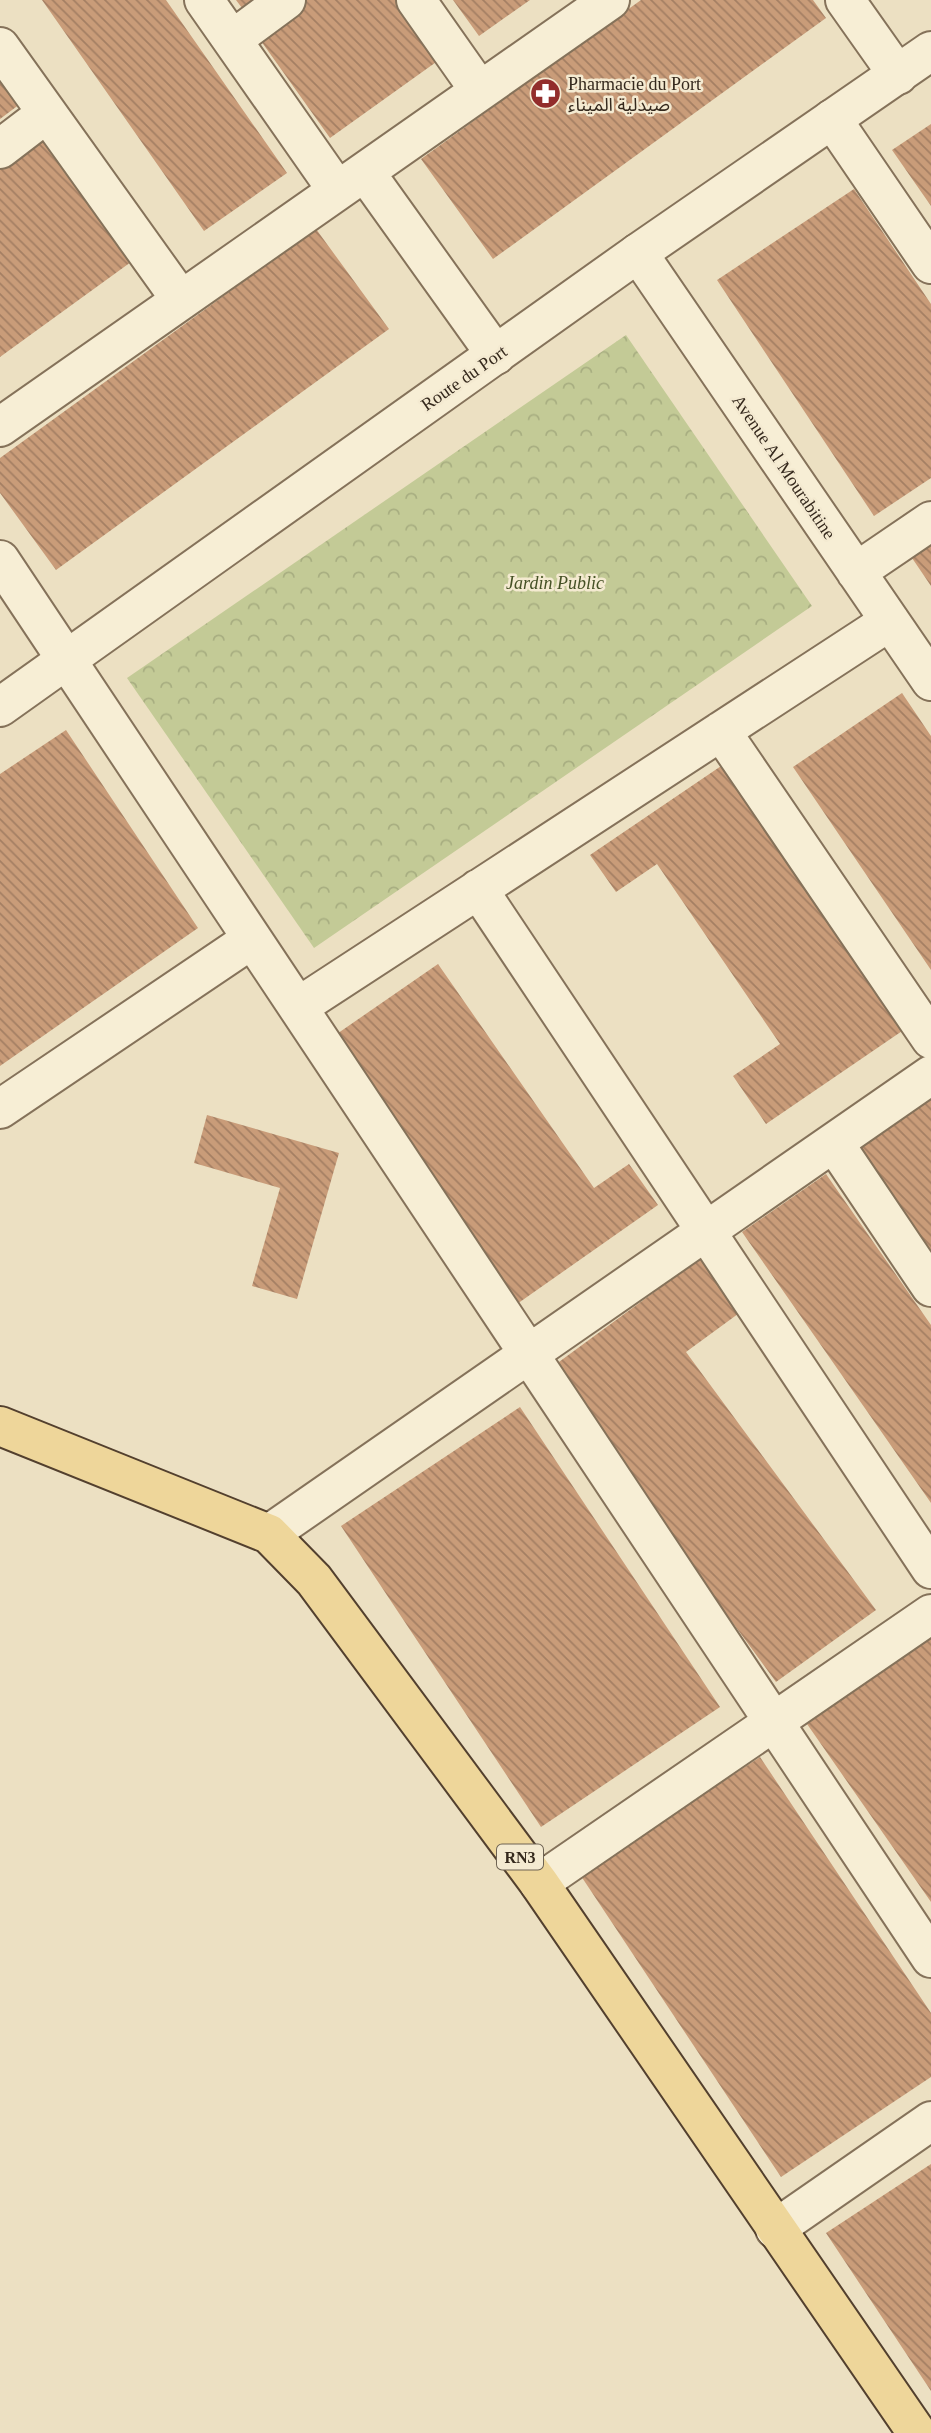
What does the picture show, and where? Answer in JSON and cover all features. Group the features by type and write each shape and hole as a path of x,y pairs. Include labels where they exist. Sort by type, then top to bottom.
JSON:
{"main road":[{"name":"RN3","path":"0,1426 269,1534 314,1580 539,1883 917,2433"}],"street":[{"path":"204,0 232,40 496,355"},
{"path":"232,40 286,0"},
{"path":"416,0 480,91"},
{"path":"0,427 610,0"},
{"path":"845,0 898,75"},
{"path":"0,47 181,300"},
{"name":"Route du Port","path":"0,707 638,253 931,51"},
{"path":"0,149 47,113"},
{"path":"832,119 931,264"},
{"name":"Avenue Al Mourabitine","path":"638,253 931,681"},
{"path":"856,572 931,521"},
{"path":"0,560 931,1958"},
{"path":"298,1007 890,621"},
{"path":"721,731 931,1040"},
{"path":"478,889 931,1569"},
{"path":"0,1109 252,939"},
{"path":"269,1534 931,1075"},
{"path":"834,1143 931,1287"},
{"path":"539,1883 931,1614"},
{"path":"775,2229 931,2121"}],"green space":[{"name":"Jardin Public","path":"626,335 812,606 314,948 127,678"}],"building":[{"path":"42,0 166,0 287,173 204,231"},
{"path":"236,0 261,0 245,12"},
{"path":"305,0 396,0 439,60 330,138 256,34"},
{"path":"453,0 530,0 479,36"},
{"path":"641,0 813,0 826,18 493,259 421,159"},
{"path":"0,77 20,104 0,119"},
{"path":"931,124 931,206 892,150"},
{"path":"42,139 131,262 0,357 0,170"},
{"path":"854,189 931,304 931,478 874,516 717,280"},
{"path":"316,229 389,329 56,570 0,493 0,458"},
{"path":"931,541 931,586 910,555"},
{"path":"902,693 931,736 931,970 793,767"},
{"path":"66,730 198,928 0,1066 0,774"},
{"path":"727,762 908,1027 766,1124 733,1076 780,1044 657,864 616,892 590,855"},
{"path":"438,964 594,1188 629,1164 658,1205 517,1304 331,1038"},
{"path":"931,1097 931,1259 855,1150"},
{"path":"207,1115 339,1153 297,1299 252,1286 280,1188 194,1163"},
{"path":"826,1174 931,1325 931,1503 742,1232"},
{"path":"702,1257 742,1311 686,1352 876,1610 776,1682 548,1370"},
{"path":"520,1407 720,1707 541,1827 341,1526"},
{"path":"931,1638 931,1902 807,1724"},
{"path":"760,1757 931,2013 931,2077 781,2177 581,1876"},
{"path":"931,2164 931,2391 826,2233"}],"place":[{"name":"Pharmacie du Port صيدلية الميناء","path":"545,94"}]}
